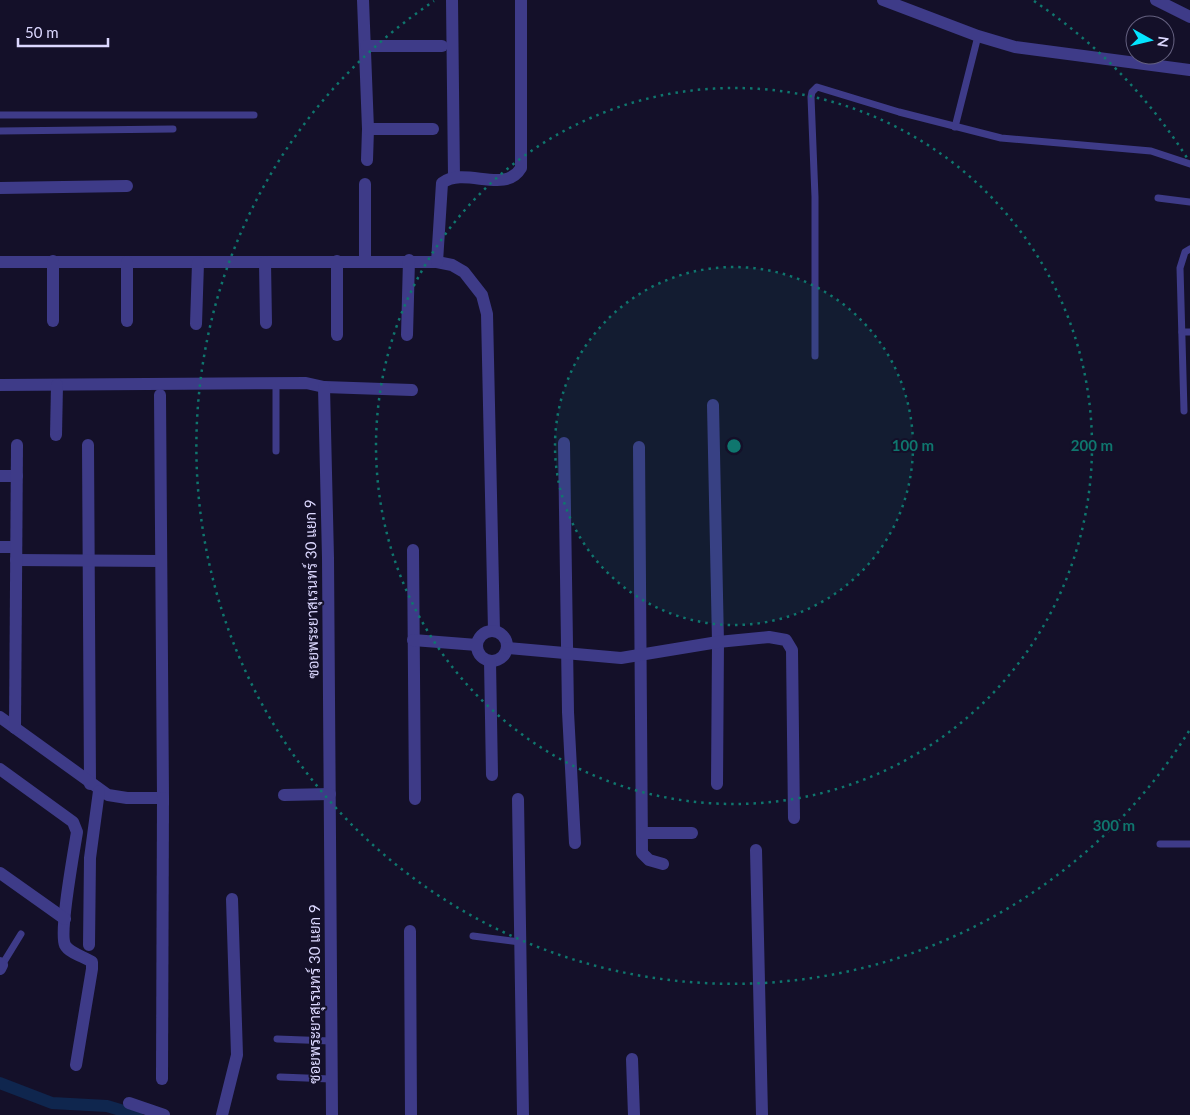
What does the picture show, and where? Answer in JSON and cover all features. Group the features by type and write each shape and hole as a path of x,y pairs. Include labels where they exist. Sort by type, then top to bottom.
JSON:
{"street":[{"path":"363,0 366,46 367,160"},
{"path":"452,0 454,177"},
{"path":"437,262 440,189 442,183 454,177 508,180 517,176 522,168 521,0"},
{"path":"883,0 978,36 1035,51 1190,70"},
{"path":"1156,0 1190,17"},
{"path":"366,46 442,46"},
{"path":"368,129 433,129"},
{"path":"365,184 365,260"},
{"path":"0,188 126,186"},
{"path":"407,335 409,260"},
{"path":"0,262 198,263 409,260 452,265 468,277 482,295 487,314 494,631"},
{"path":"53,261 53,322"},
{"path":"337,261 337,335"},
{"path":"127,262 127,321"},
{"path":"265,262 266,324"},
{"path":"196,324 198,263"},
{"path":"0,385 276,383 316,384 324,388 412,390"},
{"path":"56,436 57,385"},
{"name":"ซอยพระยาสุเรนทร์ 30 แยก 9","path":"324,388 330,794 332,1115"},
{"path":"160,395 163,798 162,1080"},
{"path":"713,405 718,642 717,784"},
{"path":"564,443 567,654 575,844"},
{"path":"14,728 17,445"},
{"path":"88,445 95,787 90,858 89,945"},
{"path":"639,447 640,656 644,856 649,860 663,864"},
{"path":"0,476 17,476"},
{"path":"0,547 16,547"},
{"path":"413,550 415,799"},
{"path":"16,560 161,561"},
{"path":"494,631 504,637 507,648 501,658 490,661 480,656 477,645 483,634 494,631"},
{"path":"507,648 621,658 718,642 779,637 790,644 792,650 794,818"},
{"path":"413,640 477,645"},
{"path":"490,661 492,775"},
{"path":"0,717 108,795 127,798 163,798"},
{"path":"0,769 73,822 77,832 65,919 64,944 69,949 92,962 90,995 76,1066"},
{"path":"284,795 330,794"},
{"path":"518,799 523,1115"},
{"path":"643,833 692,833"},
{"path":"756,850 762,1115"},
{"path":"0,873 65,919"},
{"path":"222,1115 238,1055 232,899"},
{"path":"410,931 411,1115"},
{"path":"632,1059 634,1115"},
{"path":"130,1103 164,1115"}],"lane":[{"path":"955,127 978,36"},
{"path":"815,356 815,197 812,92 817,87 955,127 1020,142 1151,151 1190,164"},
{"path":"0,115 254,115"},
{"path":"0,131 173,129"},
{"path":"1158,198 1190,202"},
{"path":"1184,410 1186,332 1180,268 1185,252 1190,249"},
{"path":"276,383 276,451"},
{"path":"1160,844 1190,844"},
{"path":"1,966 21,934"},
{"path":"473,936 520,942"},
{"path":"277,1039 331,1041"},
{"path":"280,1077 331,1079"}],"waterway":[{"path":"0,1083 52,1103 107,1106 137,1115"}]}
